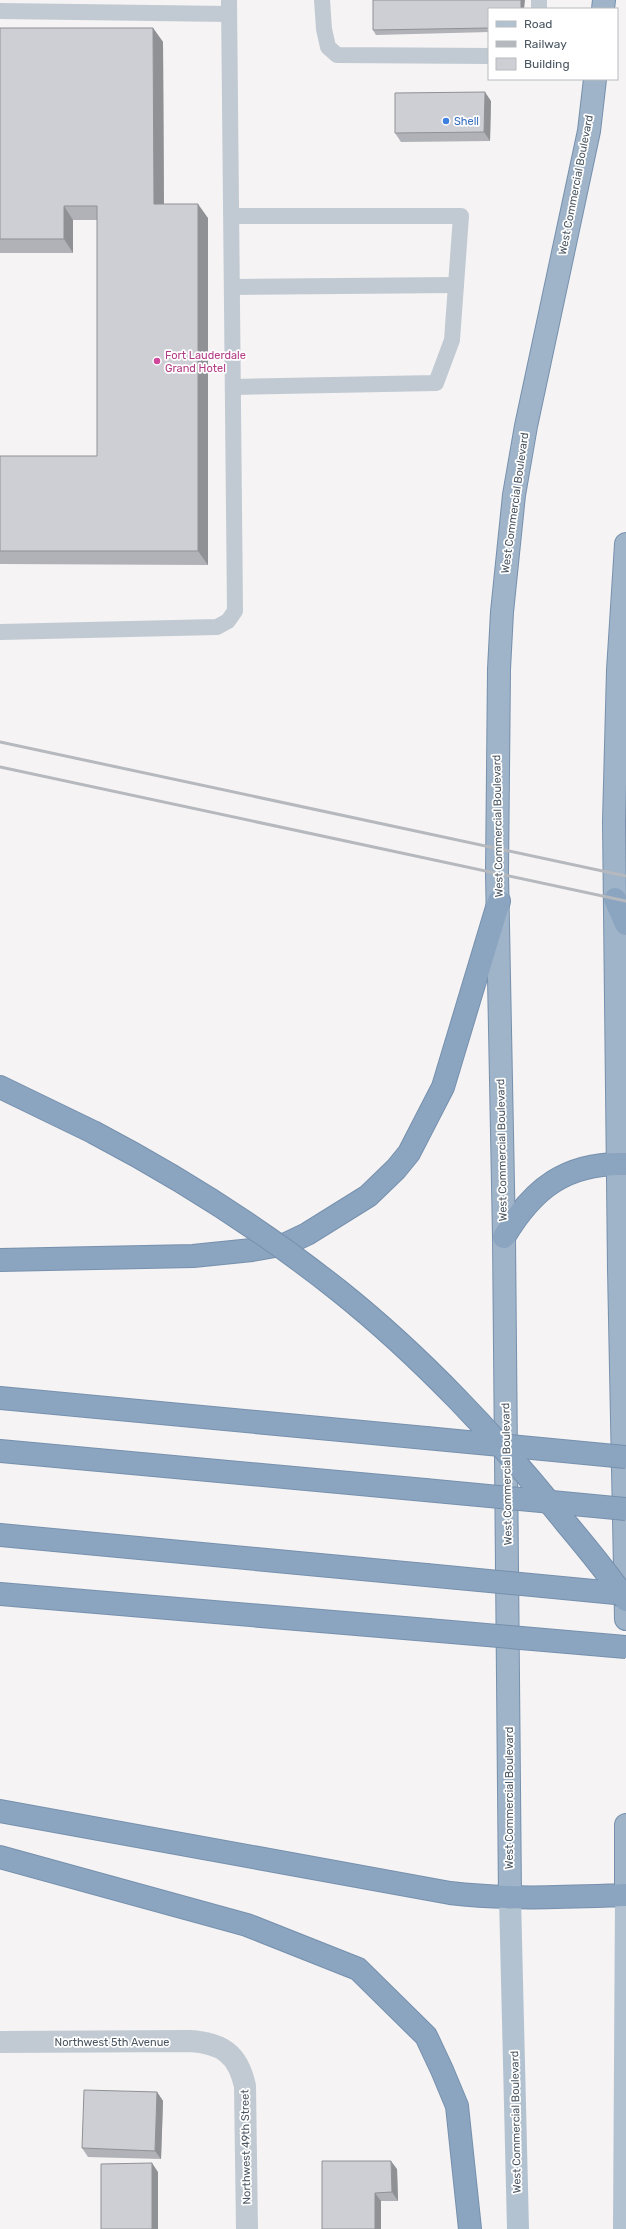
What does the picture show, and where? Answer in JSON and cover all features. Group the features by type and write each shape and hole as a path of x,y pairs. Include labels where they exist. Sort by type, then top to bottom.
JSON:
{"highway":[{"name":"West Commercial Boulevard","path":"510,1898 504,1237 500,1119 499,901 497,874 497,741 502,619 507,554 526,426 589,131 595,80"},
{"path":"626,544 618,670 614,821 622,1164 626,1619"},
{"path":"615,899 626,924"},
{"path":"0,1260 193,1256 252,1250 286,1244 307,1234 368,1196 392,1174 409,1153 443,1087 499,901"},
{"path":"0,1087 37,1103 143,1158 238,1217 339,1291 429,1372 476,1420 543,1494 626,1600"},
{"path":"504,1237 525,1205 538,1192 556,1180 582,1169 622,1164"},
{"path":"0,1398 626,1457"},
{"path":"0,1451 626,1509"},
{"path":"0,1535 626,1594"},
{"path":"0,1594 626,1647"},
{"path":"0,1811 450,1893 510,1898 626,1895 626,1825"},
{"path":"0,1857 247,1926 358,1969 426,2036 451,2092 457,2106 470,2229"}],"main road":[{"path":"624,2229 626,1895"},
{"name":"West Commercial Boulevard","path":"510,1898 518,2229"}],"street":[{"name":"Northwest 5th Avenue","path":"0,2042 190,2041 212,2044 222,2048"},
{"name":"Northwest 49th Street","path":"222,2048 238,2064 244,2080 246,2100 247,2229"}],"lane":[{"path":"322,0 324,29 328,47 337,55 488,56"},
{"path":"0,11 108,6 229,7 237,599 235,611 228,621 217,627 0,632"},
{"path":"232,216 461,216 452,340 436,383 234,387"},
{"path":"233,287 456,284"}],"building":[{"path":"373,0 521,0 521,8 488,8 488,28 373,30"},
{"name":"Fort Lauderdale Grand Hotel","path":"0,28 153,28 154,204 198,204 198,551 0,551 0,456 97,456 97,206 64,206 64,239 0,239"},
{"name":"Shell","path":"485,92 484,132 395,133 395,93"},
{"path":"84,2090 157,2092 155,2151 82,2148"},
{"path":"322,2161 391,2161 392,2192 375,2193 375,2229 322,2229"},
{"path":"152,2163 152,2229 101,2229 101,2164"}],"railway":[{"path":"0,742 626,876"},
{"path":"0,767 626,901"}],"place":[{"name":"Shell","path":"446,121"},
{"name":"Fort Lauderdale Grand Hotel","path":"157,361"}]}
